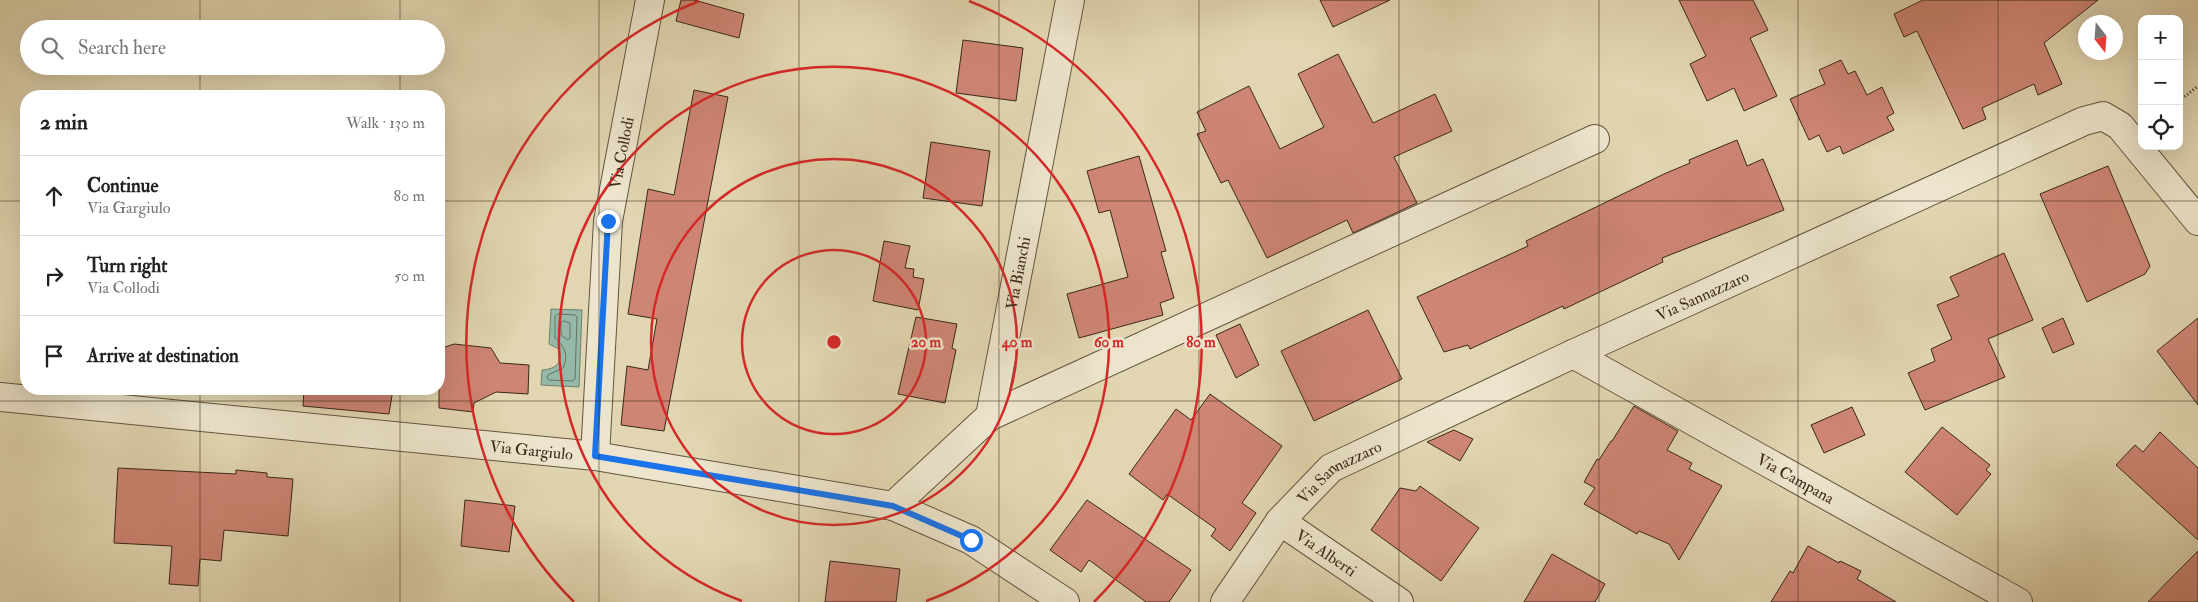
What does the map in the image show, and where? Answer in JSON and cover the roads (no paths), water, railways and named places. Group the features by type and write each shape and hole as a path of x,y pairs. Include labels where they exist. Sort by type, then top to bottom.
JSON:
{"street":[{"name":"Via Collodi","path":"595,456 608,221 650,0"},
{"name":"Via Bianchi","path":"990,416 1070,0"},
{"name":"Via Sannazzaro","path":"1225,602 1280,520 1331,468 1573,354 2084,121 2103,116 2120,126 2198,221"},
{"path":"893,506 990,416 1595,139"},
{"name":"Via Campana","path":"1573,354 2018,602"},
{"name":"Via Gargiulo","path":"0,397 595,456 893,506 971,540 1065,602"},
{"name":"Via Alberti","path":"1280,520 1399,602"}],"water":[{"path":"551,309 582,310 579,387 541,385 542,370 555,367 560,358 559,349 549,344"}]}
